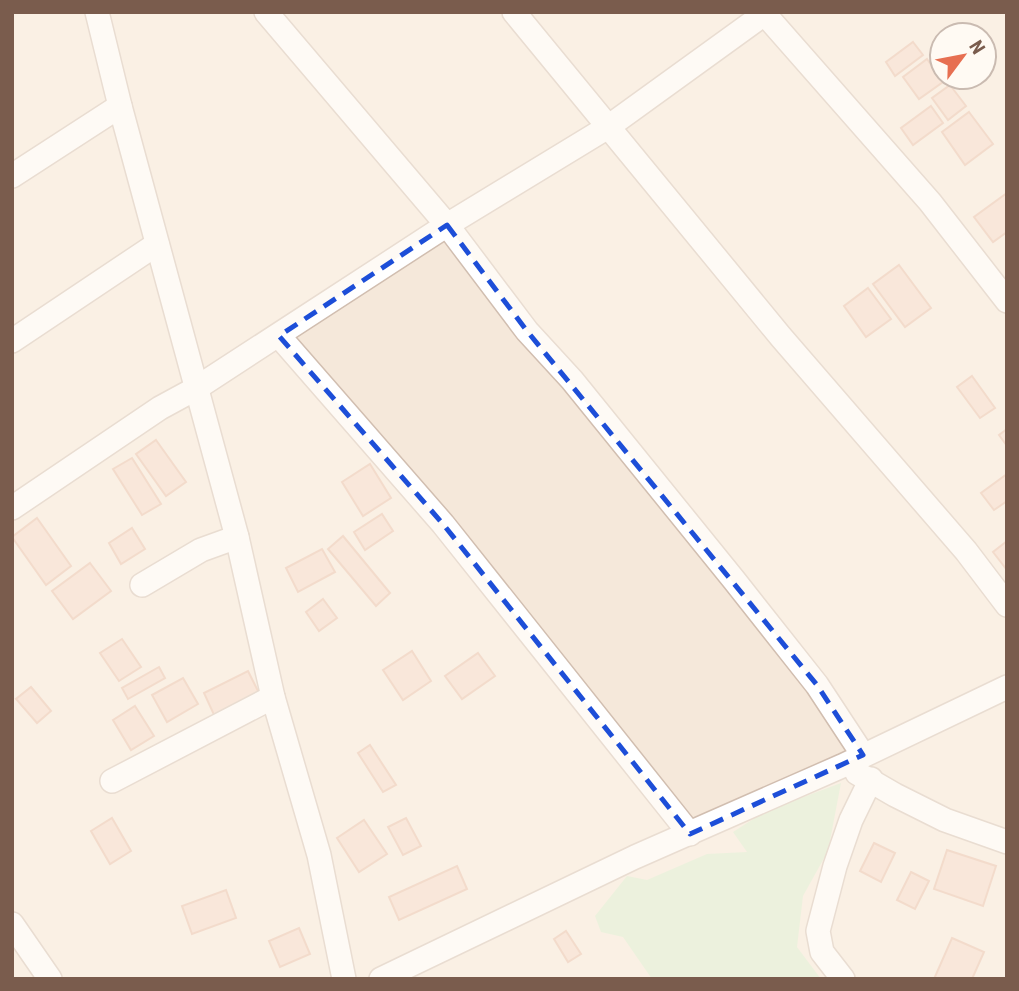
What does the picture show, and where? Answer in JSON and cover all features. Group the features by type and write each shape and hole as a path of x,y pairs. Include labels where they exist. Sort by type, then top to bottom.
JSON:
{"street":[{"path":"97,12 195,389 237,537 273,696 318,855 344,979"},
{"path":"266,12 447,225 527,331 572,380 817,685 863,755"},
{"path":"514,12 781,337 966,551 1007,605"},
{"path":"12,508 160,408 279,336 447,225 608,127 765,13 930,202 1007,302"},
{"path":"12,176 120,106"},
{"path":"12,341 157,244"},
{"path":"279,336 443,524 690,834"},
{"path":"142,585 201,550 237,537"},
{"path":"381,979 635,857 842,766 1007,687"},
{"path":"112,781 273,696"},
{"path":"842,766 945,820 1007,842"},
{"path":"843,979 822,952 818,931 835,866 871,779"},
{"path":"12,924 50,979"}],"highlighted area":[{"path":"447,225 527,331 817,685 863,755 690,834 443,524 279,336"}],"shaded area":[{"path":"12,12 1007,12 1007,979 12,979"}],"green space":[{"path":"841,783 828,851 803,896 797,947 821,979 652,979 623,937 601,932 595,916 627,876 647,880 707,854 747,852 733,832 766,811"}],"building":[{"path":"913,42 923,55 895,76 886,62"},
{"path":"927,59 928,91 930,91 919,99 903,77"},
{"path":"942,91 955,91 966,106 948,120 932,98"},
{"path":"931,106 943,123 913,145 901,128"},
{"path":"969,112 993,144 965,165 942,132"},
{"path":"1007,193 1007,232 993,242 974,217"},
{"path":"899,265 931,308 905,327 873,284"},
{"path":"868,288 891,319 866,337 844,306"},
{"path":"972,376 995,408 980,418 957,387"},
{"path":"1007,429 1007,446 999,435"},
{"path":"156,440 186,482 166,496 136,454"},
{"path":"132,458 161,504 142,515 113,469"},
{"path":"370,464 391,498 363,516 342,482"},
{"path":"1007,474 1007,501 994,510 981,493"},
{"path":"382,514 393,531 365,550 354,532"},
{"path":"37,518 71,566 46,585 12,537"},
{"path":"132,528 145,549 121,564 109,543"},
{"path":"343,536 390,593 376,606 328,549"},
{"path":"1007,541 1007,570 993,552"},
{"path":"322,549 335,572 298,592 286,568"},
{"path":"90,563 111,591 73,619 52,591"},
{"path":"323,599 337,618 319,631 306,612"},
{"path":"122,639 141,667 119,681 100,653"},
{"path":"412,651 431,681 403,700 383,670"},
{"path":"478,653 495,676 462,699 445,676"},
{"path":"159,667 165,678 128,699 122,688"},
{"path":"248,671 260,695 215,717 204,693"},
{"path":"183,678 198,704 167,722 152,695"},
{"path":"31,687 51,711 37,723 16,699"},
{"path":"135,706 154,736 131,750 113,720"},
{"path":"370,745 396,785 383,792 358,753"},
{"path":"112,818 131,851 110,864 91,831"},
{"path":"406,818 421,846 403,855 388,827"},
{"path":"364,820 387,854 359,872 337,838"},
{"path":"874,843 895,853 881,882 860,871"},
{"path":"947,850 996,866 983,906 934,889"},
{"path":"457,866 467,889 399,920 389,897"},
{"path":"911,872 929,881 915,909 897,900"},
{"path":"226,890 236,918 192,934 182,906"},
{"path":"299,928 310,954 280,967 269,941"},
{"path":"566,931 581,954 568,962 554,939"},
{"path":"952,938 984,952 972,979 934,979"}]}
